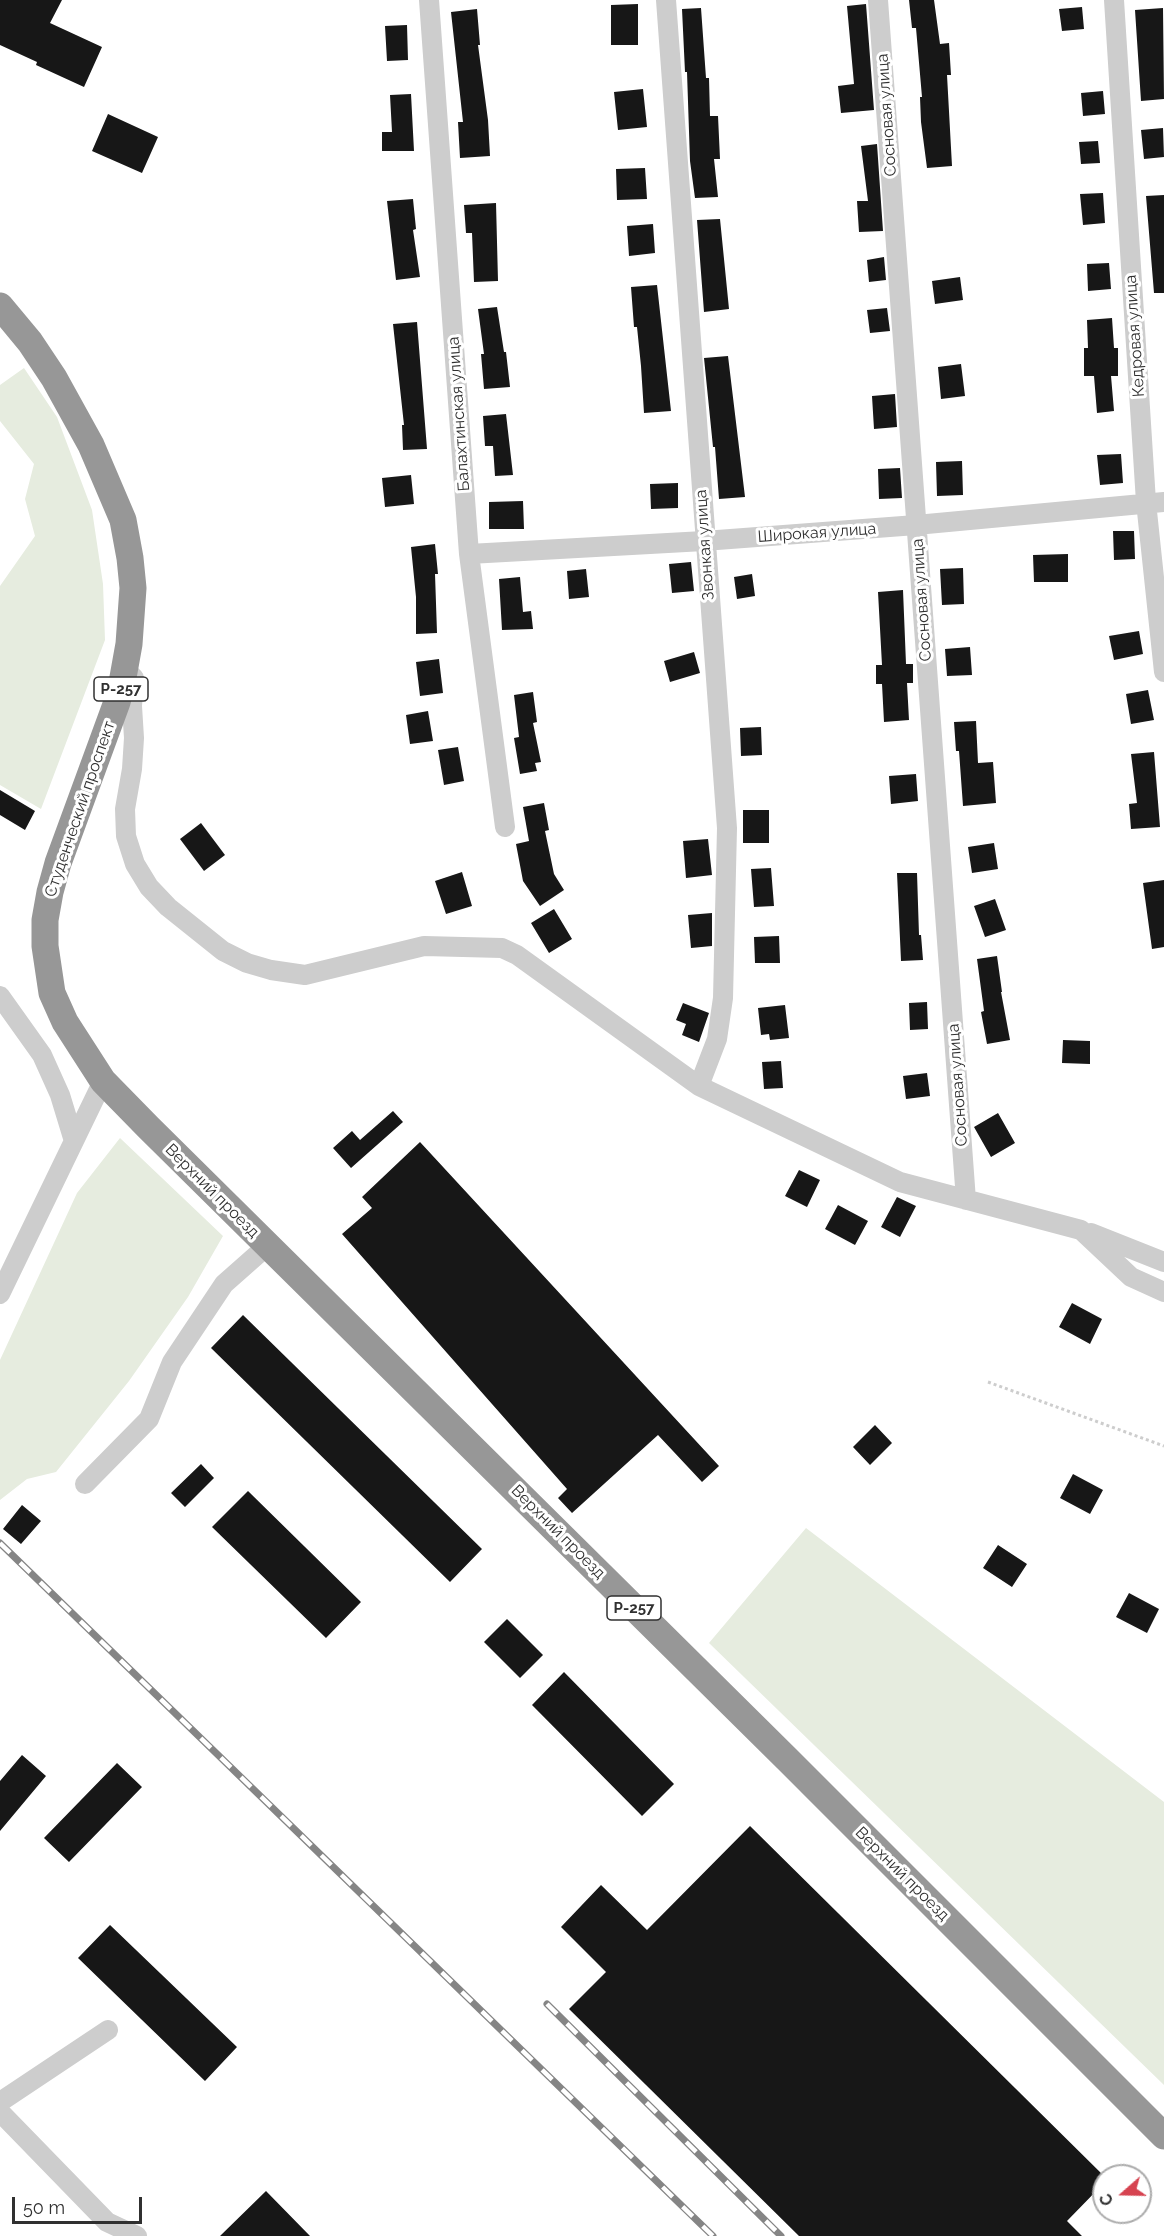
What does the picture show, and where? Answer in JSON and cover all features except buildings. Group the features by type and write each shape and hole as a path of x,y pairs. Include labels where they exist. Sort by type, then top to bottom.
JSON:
{"highway":[{"name":"Студенческий проспект","path":"0,306 30,342 54,378 91,445 123,520 130,558 133,588 125,668 117,702 58,863 45,920 45,946 52,993 65,1022 103,1082"},
{"name":"Верхний проезд","path":"103,1082 779,1751 1164,2136"}],"street":[{"name":"Балахтинская улица","path":"429,0 469,554 505,826"},
{"name":"Звонкая улица","path":"666,0 704,541 727,828 723,998 717,1039 699,1086"},
{"name":"Сосновая улица","path":"878,0 966,1200"},
{"name":"Кедровая улица","path":"1114,0 1155,502 1164,672"},
{"name":"Широкая улица","path":"469,554 704,541 916,525 1155,502"},
{"path":"125,668 134,678 132,769 125,809 126,836 135,864 149,887 168,907 223,951 247,963 271,970 305,975 424,946 502,948 517,955 699,1086 900,1182 1081,1230 1164,1262"},
{"path":"0,996 42,1055 60,1095 74,1141"},
{"path":"0,1294 103,1082"},
{"path":"1081,1230 1131,1277 1164,1292"},
{"path":"84,1484 149,1419 172,1362 224,1284 267,1246"},
{"path":"0,2102 108,2030"},
{"path":"0,2112 106,2222 137,2236"}],"path":[{"path":"988,1382 1164,1446"}],"shaded area":[{"path":"24,368 57,417 92,510 103,584 105,640 41,809 0,785 0,586 35,536 25,499 34,464 0,421 0,385"},
{"path":"120,1138 223,1236 188,1297 129,1381 56,1472 27,1479 0,1500 0,1360 77,1193"},
{"path":"806,1528 1164,1802 1164,2085 709,1643"}],"railway":[{"path":"0,1543 713,2236"},
{"path":"547,2004 781,2236"}]}
